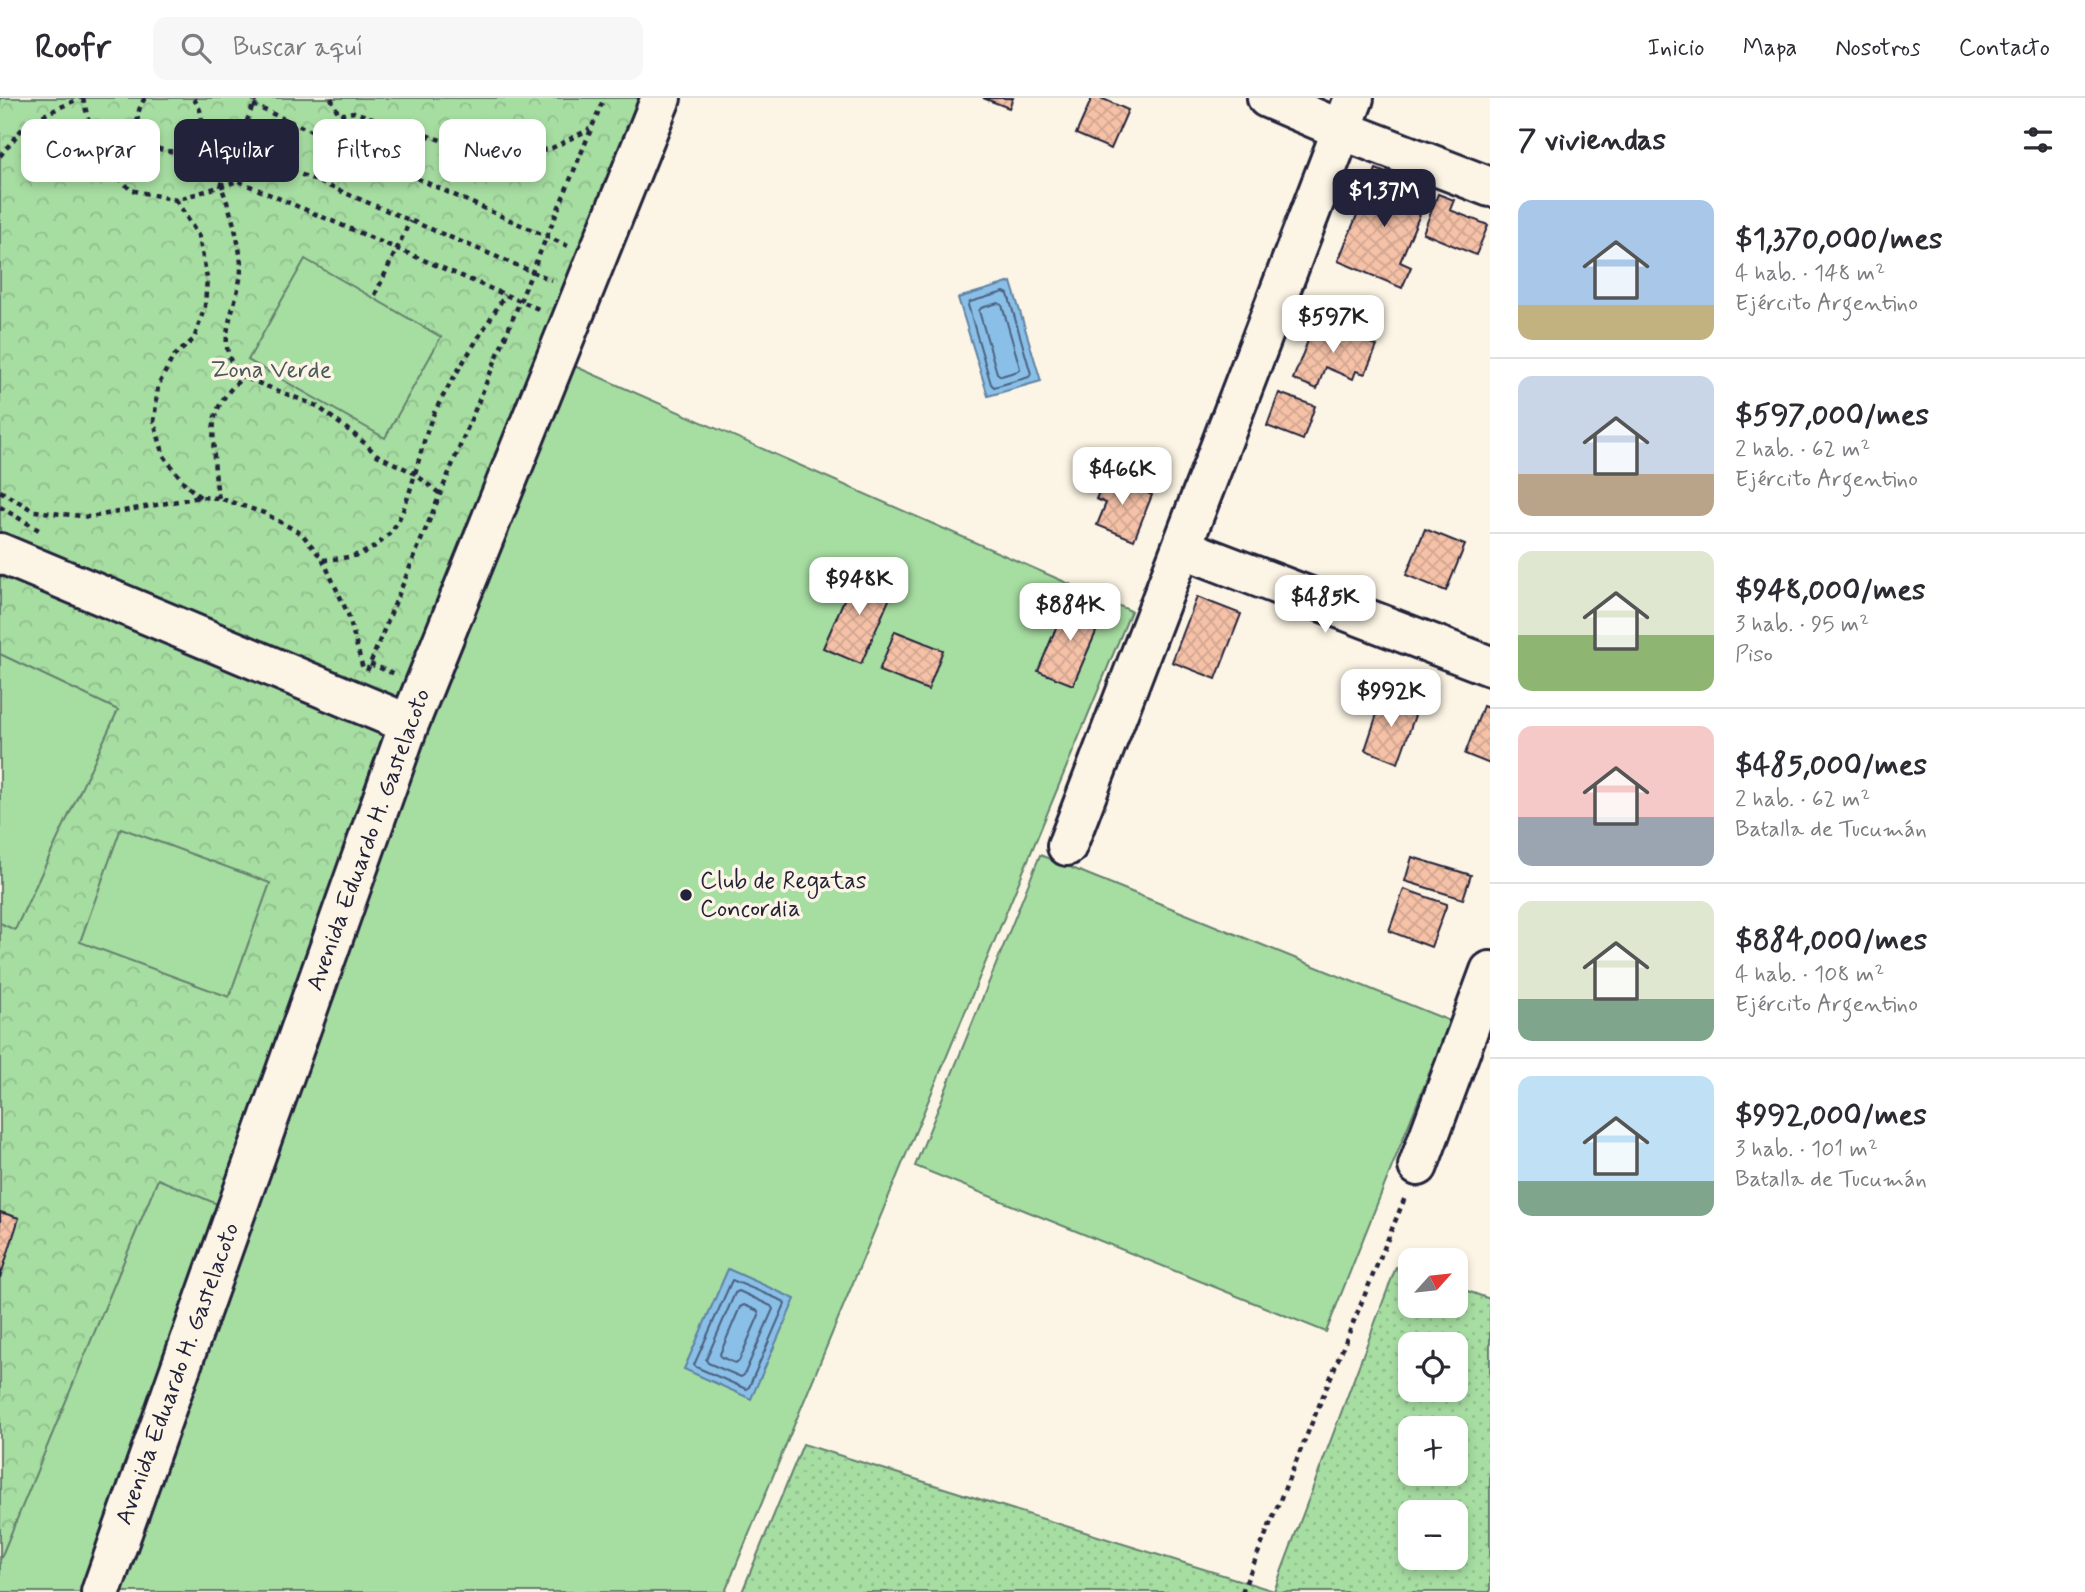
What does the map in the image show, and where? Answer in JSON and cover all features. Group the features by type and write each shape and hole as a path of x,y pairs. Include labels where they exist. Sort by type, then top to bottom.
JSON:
{"street":[{"name":"Avenida Eduardo H. Gastelacoto","path":"101,1592 409,724 661,98"},
{"path":"1267,98 1348,114 1490,187"},
{"path":"1067,846 1348,114"},
{"path":"1182,548 1490,666"},
{"path":"0,553 409,724"},
{"path":"1418,1166 1490,971"}],"path":[{"path":"0,156 27,123 82,98 97,156 131,190 176,200 239,181 520,301 583,291"},
{"path":"145,98 137,120 140,131 153,147 174,151"},
{"path":"193,98 201,111 202,119"},
{"path":"247,119 256,98"},
{"path":"331,98 339,115 354,112 500,159 552,148 591,129"},
{"path":"0,491 34,511 90,517 200,497 219,498 264,513 302,534 323,560 348,614 365,676 604,98"},
{"path":"253,105 547,236 583,291"},
{"path":"299,174 583,291"},
{"path":"223,182 221,186 229,206 241,263 240,285 226,328 227,350 235,370 243,377 317,406 377,455 414,472 440,494"},
{"path":"176,200 198,237 207,278 205,306 194,339 173,357 158,386 154,422 164,457 185,484 200,497"},
{"path":"375,295 410,221"},
{"path":"323,560 368,553 390,534 401,513 434,413 505,295"},
{"path":"219,498 215,486 214,419 227,391 243,377"},
{"path":"1242,1592 1418,1166"}],"green space":[{"name":"Zona Verde","path":"0,98 652,98 138,1592 0,1592"},
{"path":"305,259 441,337 385,438 248,360"},
{"name":"Club de Regatas Concordia","path":"563,361 1131,611 725,1592 0,1592 0,1560 158,1179 236,1212"},
{"path":"0,654 118,710 15,930 0,923"},
{"path":"121,828 270,883 229,997 80,942"},
{"path":"1040,855 1450,1021 1326,1332 915,1166"},
{"path":"1396,1267 1398,1318 1468,1318 1468,1291 1490,1299 1490,1592 742,1592 803,1444 1274,1591"}],"water":[{"path":"1011,282 1041,381 988,396 958,298"},
{"path":"728,1269 795,1299 751,1399 684,1369"}],"building":[{"path":"983,98 1013,98 1009,108"},
{"path":"1092,98 1101,98 1128,110 1111,149 1076,134"},
{"path":"1376,169 1421,187 1417,196 1426,200 1400,262 1411,267 1402,288 1338,261"},
{"path":"1438,194 1454,200 1450,210 1488,225 1476,255 1423,233"},
{"path":"1316,320 1377,346 1365,374 1356,371 1353,379 1325,367 1317,389 1293,379"},
{"path":"1279,393 1315,406 1303,440 1267,426"},
{"path":"1106,475 1152,495 1134,540 1097,525 1106,503 1096,499"},
{"path":"1425,529 1465,545 1446,591 1406,575"},
{"path":"857,570 895,586 861,664 823,648"},
{"path":"1197,597 1241,614 1216,679 1172,662"},
{"path":"1068,599 1103,616 1073,685 1038,671"},
{"path":"895,631 943,650 928,690 879,671"},
{"path":"1383,696 1418,707 1398,763 1365,750"},
{"path":"1483,706 1490,709 1490,764 1465,754"},
{"path":"1412,857 1471,875 1463,899 1405,881"},
{"path":"1404,889 1447,904 1431,947 1389,931"},
{"path":"0,1212 19,1218 0,1278"}],"place":[{"name":"Club de Regatas Concordia","path":"686,895"}]}
